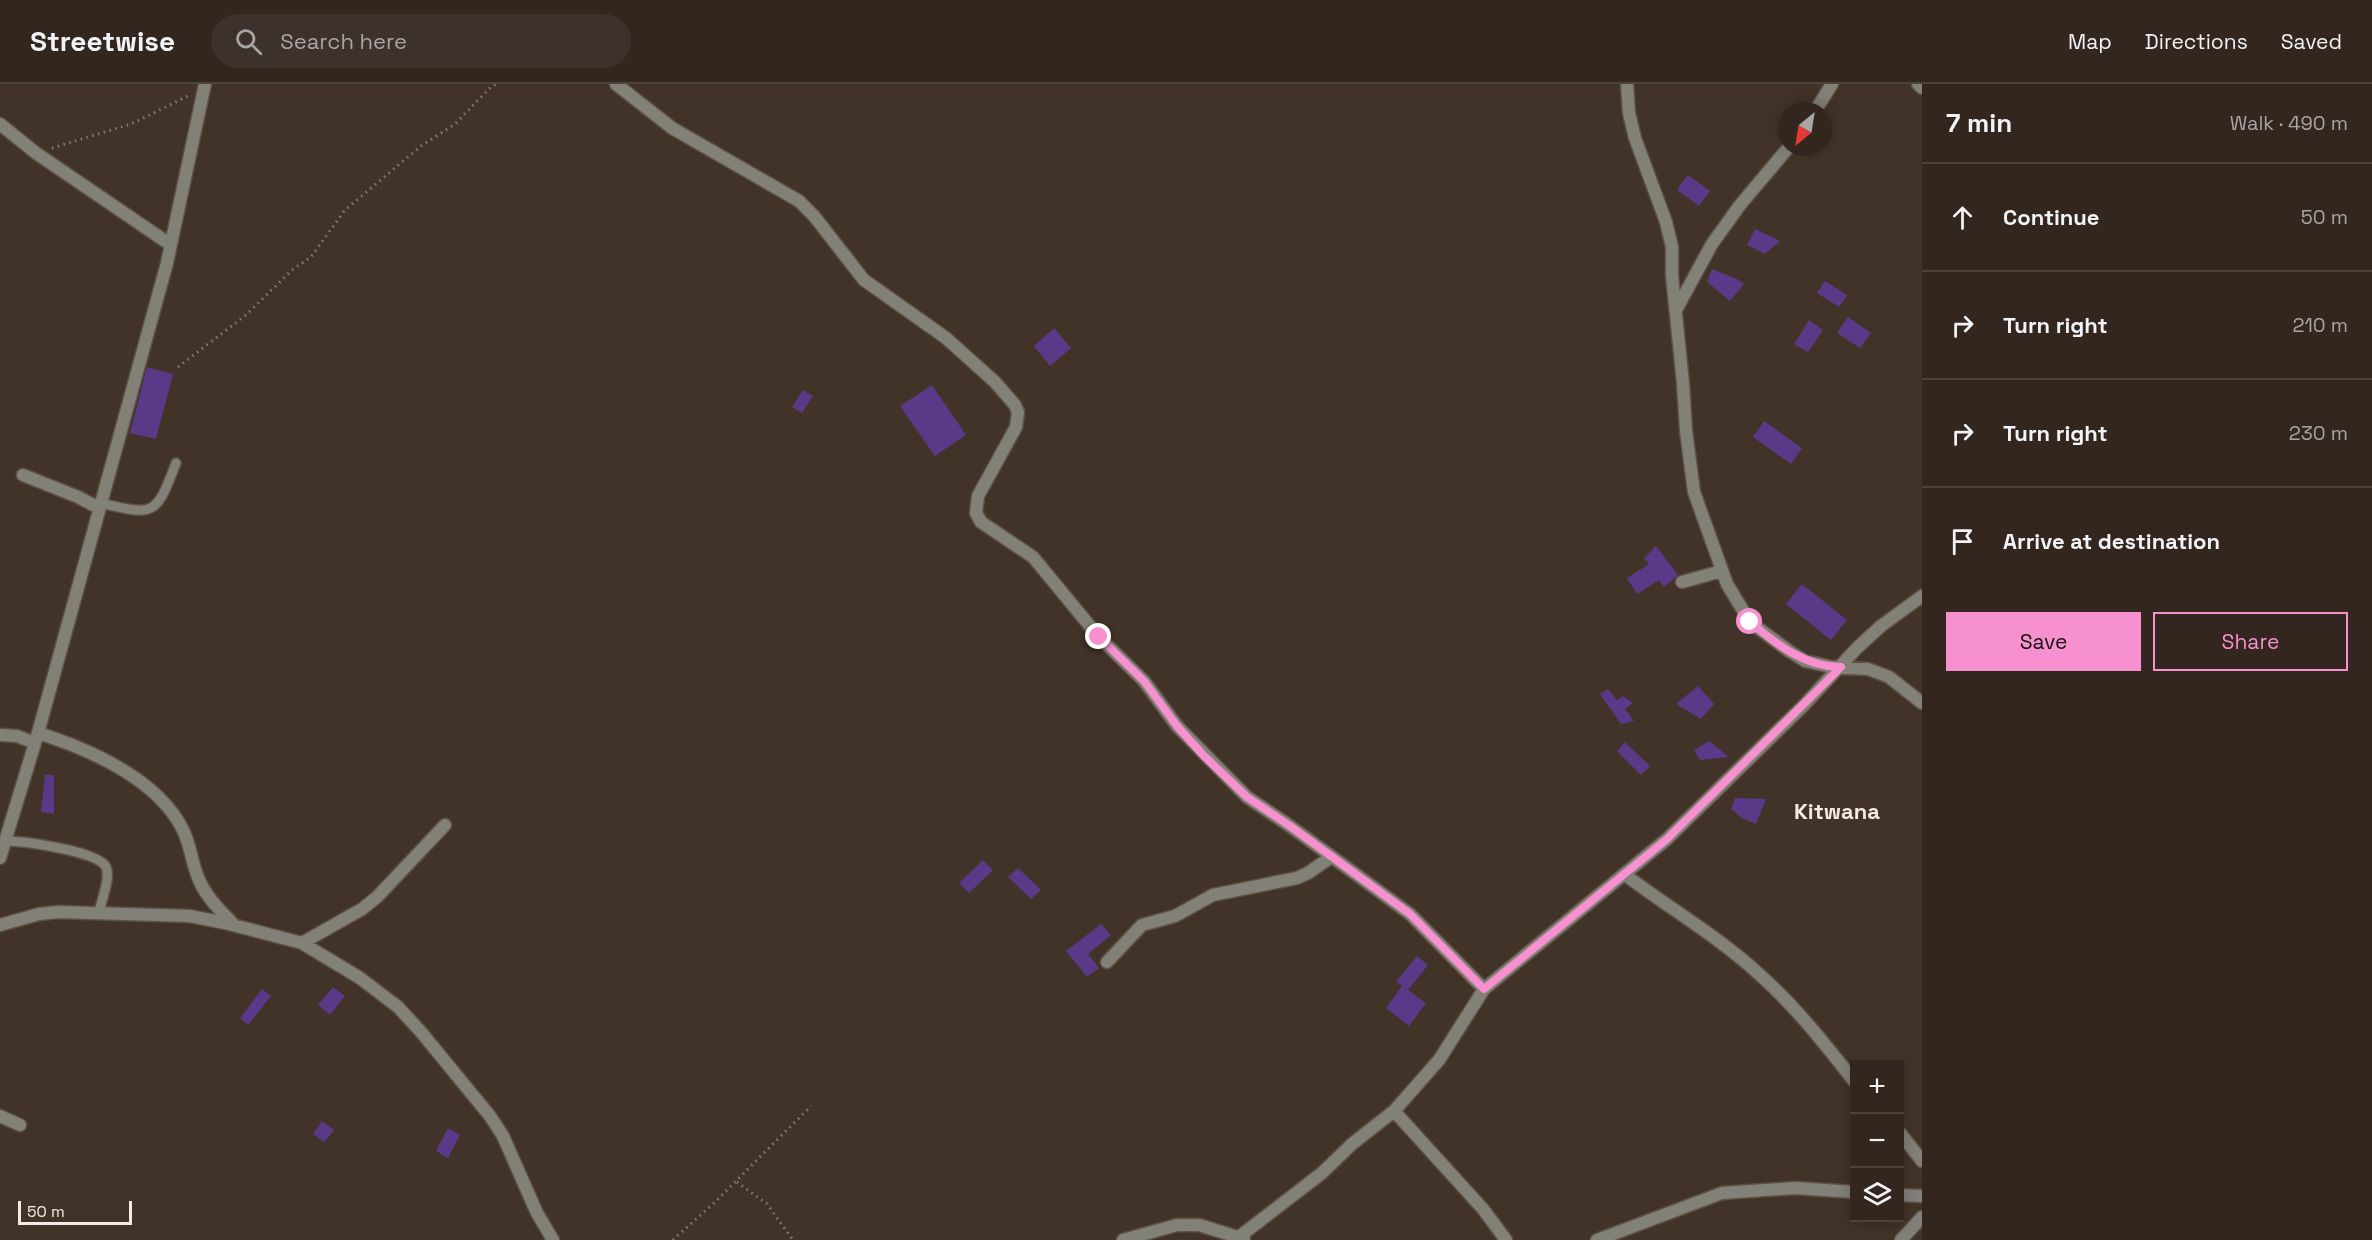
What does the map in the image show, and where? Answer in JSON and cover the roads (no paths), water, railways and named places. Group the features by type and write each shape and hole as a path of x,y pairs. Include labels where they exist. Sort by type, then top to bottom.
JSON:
{"street":[{"path":"616,84 672,128 799,201 814,216 864,280 946,338 995,382 1015,405 1018,419 1016,427 978,496 976,513 981,522 1033,557 1099,637 1144,681 1177,726 1225,777 1247,797 1410,914 1484,989"},
{"path":"1627,84 1629,113 1635,138 1666,222 1672,248 1689,466 1694,492 1722,571 1736,602 1750,622 1766,636 1805,661 1868,669 1889,677 1922,703"},
{"path":"1821,102 1832,84"},
{"path":"1918,84 1922,88"},
{"path":"0,858 36,738 171,245 204,86"},
{"path":"0,124 36,153 171,245"},
{"path":"1676,311 1719,234 1782,156"},
{"path":"24,475 100,505"},
{"path":"1682,582 1722,571"},
{"path":"1123,1240 1177,1225 1199,1225 1240,1239 1322,1173 1352,1144 1394,1111 1438,1060 1484,989 1667,839 1841,667 1851,653 1881,626 1922,596"},
{"path":"0,735 64,741 134,778 156,793 183,830 200,883 234,925"},
{"path":"302,943 362,909 377,897 446,825"},
{"path":"1107,962 1142,926 1175,916 1213,895 1297,878 1331,857"},
{"path":"1624,874 1707,933 1760,975 1813,1029 1850,1076"},
{"path":"0,925 39,914 190,916 302,943 376,989 398,1007 444,1058 503,1136 537,1214 553,1240"},
{"path":"1394,1111 1483,1209 1506,1240"},
{"path":"0,1116 20,1125"},
{"path":"1904,1139 1922,1161"},
{"path":"1597,1240 1722,1192 1795,1188 1850,1192"},
{"path":"1904,1195 1922,1196"},
{"path":"1901,1240 1922,1216"}],"lane":[{"path":"100,505 132,511 146,511 154,507 165,493 176,463"},
{"path":"4,841 22,841 59,848 98,859 105,866 107,873 99,913"}],"district":[{"name":"Kitwana","path":"1837,811"}]}
